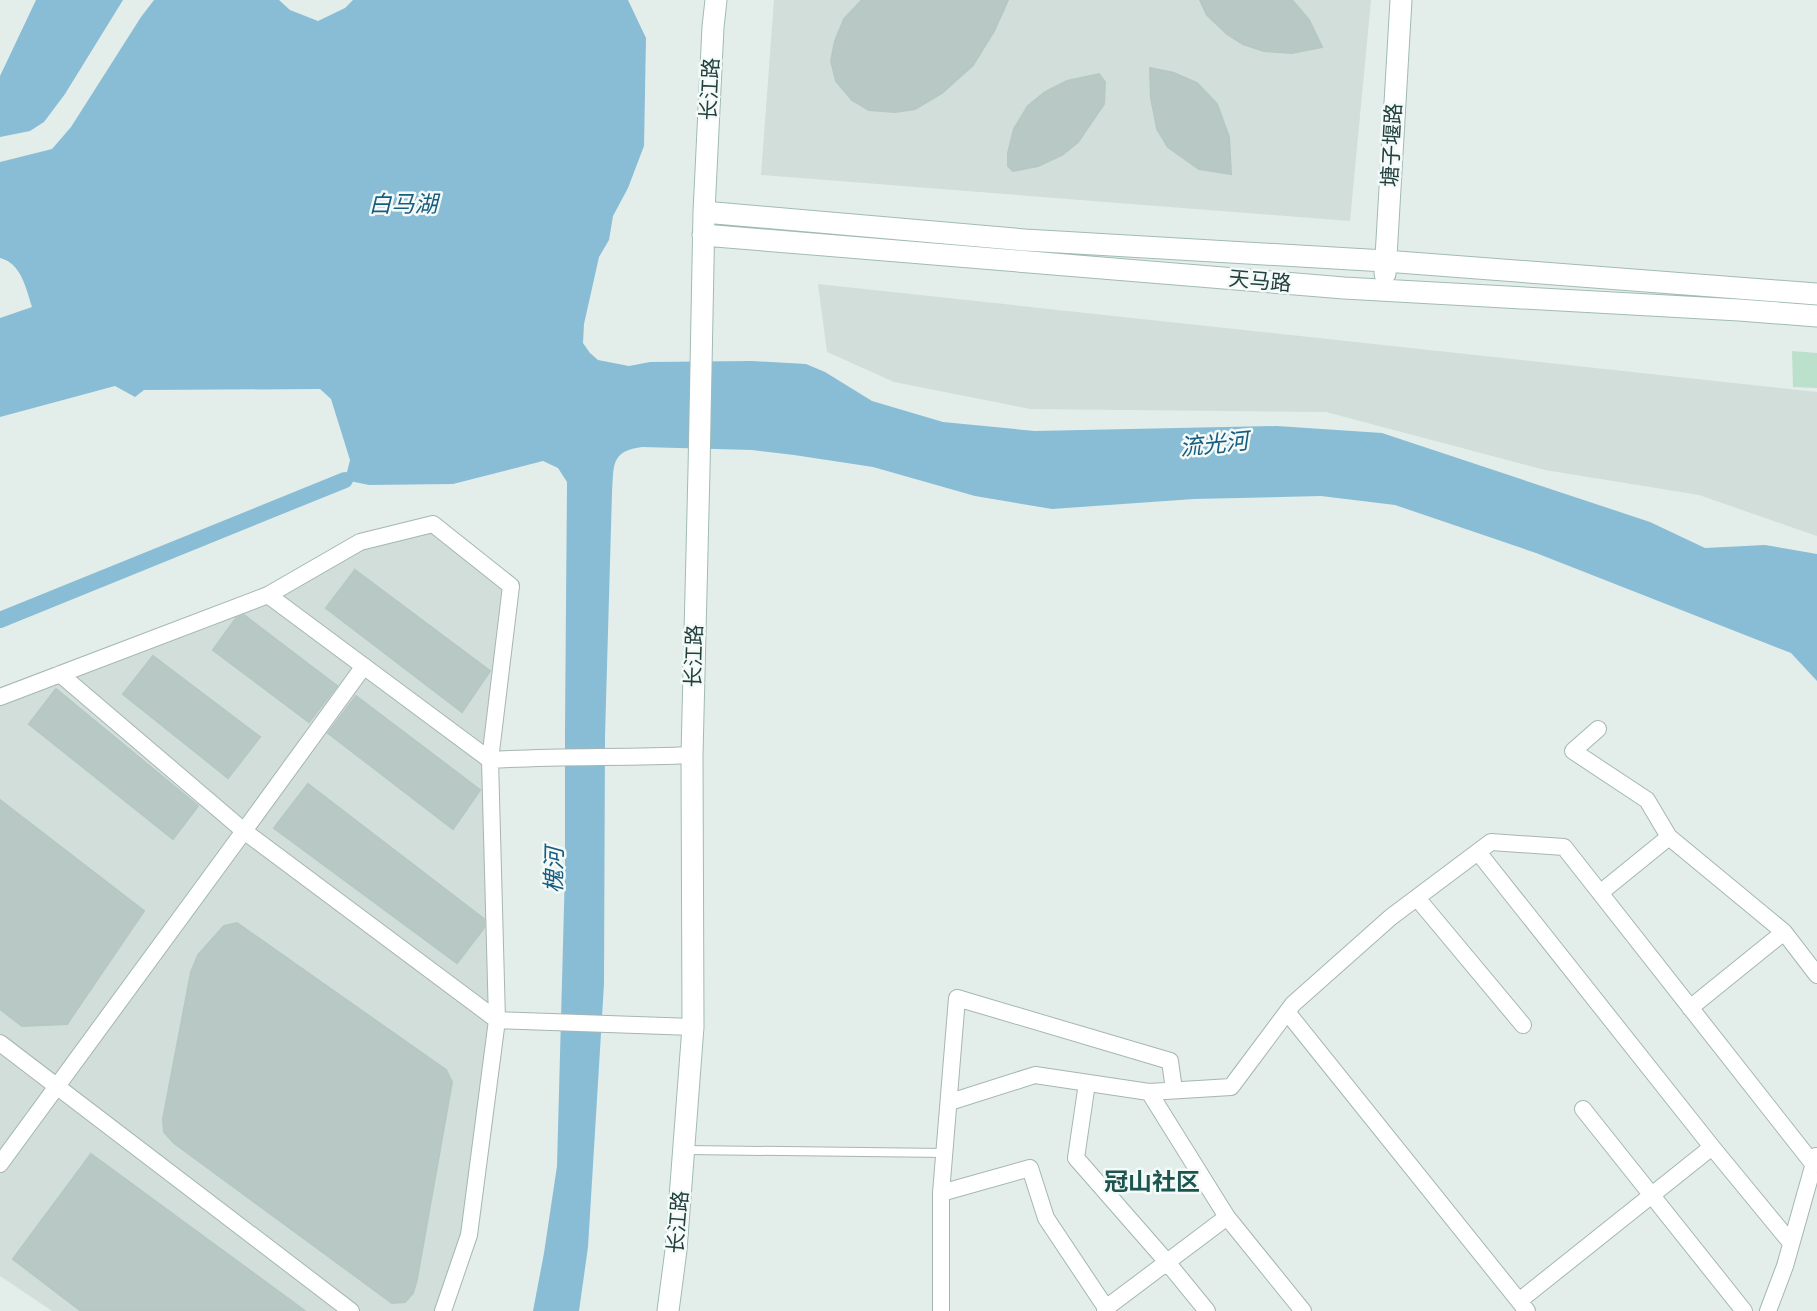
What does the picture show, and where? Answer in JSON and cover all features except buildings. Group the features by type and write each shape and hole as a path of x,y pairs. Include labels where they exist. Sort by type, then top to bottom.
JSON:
{"main road":[{"name":"长江路","path":"668,1311 676,1250 693,1027 692,755 703,235 716,0"},
{"name":"塘子堰路","path":"1384,290 1401,0"},
{"name":"天马路","path":"704,212 1025,240 1385,261 1817,294"},
{"name":"天马路","path":"703,235 1384,290 1817,316"}],"street":[{"path":"0,697 268,595 360,542 433,524 511,586 490,760 498,1020 469,1235 443,1311"},
{"path":"268,595 490,760 692,755"},
{"path":"0,1164 364,666"},
{"path":"60,674 244,831 498,1020 693,1027"},
{"path":"1598,729 1573,751 1647,800 1669,837 1784,932 1817,975"},
{"path":"1600,893 1669,837"},
{"path":"950,1102 1035,1076 1149,1092 1231,1087 1293,1004 1371,934 1491,842 1564,847 1690,1008 1815,1159 1785,1266 1768,1311"},
{"path":"1478,852 1791,1243"},
{"path":"1417,898 1523,1025"},
{"path":"1690,1008 1784,932"},
{"path":"941,1311 942,1193 957,998 1170,1061 1174,1090"},
{"path":"1287,1012 1523,1306 1712,1147"},
{"path":"0,1043 351,1311"},
{"path":"1087,1083 1076,1158 1207,1311"},
{"path":"1149,1092 1227,1217 1303,1311"},
{"path":"1583,1109 1744,1311"},
{"path":"942,1193 1030,1168 1046,1218 1105,1310 1227,1217"}],"lane":[{"path":"684,1150 945,1153"}],"shaded area":[{"path":"774,0 1371,0 1350,221 761,175"},
{"path":"818,284 1817,392 1817,536 1699,495 1545,470 1326,412 1030,409 894,382 827,352"},
{"path":"433,524 511,586 490,760 497,1020 469,1235 443,1311 52,1311 0,1276 0,697 268,595 360,542"}],"green space":[{"path":"1792,351 1817,353 1817,388 1793,387"}],"water":[{"path":"36,0 123,0 65,94 44,122 30,131 0,137 0,76"},
{"name":"白马湖","path":"154,0 279,0 290,10 318,21 345,8 353,0 628,0 646,38 644,146 628,188 613,216 609,240 599,257 584,324 583,343 598,360 629,366 650,362 752,361 806,364 825,372 872,401 943,422 1035,431 1277,426 1382,433 1650,522 1705,548 1765,545 1817,554 1817,681 1791,653 1536,553 1395,505 1321,496 1194,499 1052,509 975,496 873,467 794,455 752,450 642,447 624,452 616,461 612,493 605,736 604,984 588,1247 579,1311 533,1311 557,1166 565,870 567,482 558,468 543,461 453,484 369,485 345,480 350,460 331,399 320,389 144,390 135,397 115,386 0,417 0,318 32,307 18,271 0,258 0,162 52,149 71,127"}],"waterway":[{"path":"0,620 345,480"}],"district":[{"name":"冠山社区","path":"1152,1182"}],"water label":[{"name":"流光河","path":"1214,444"},
{"name":"槐河","path":"554,870"}]}
